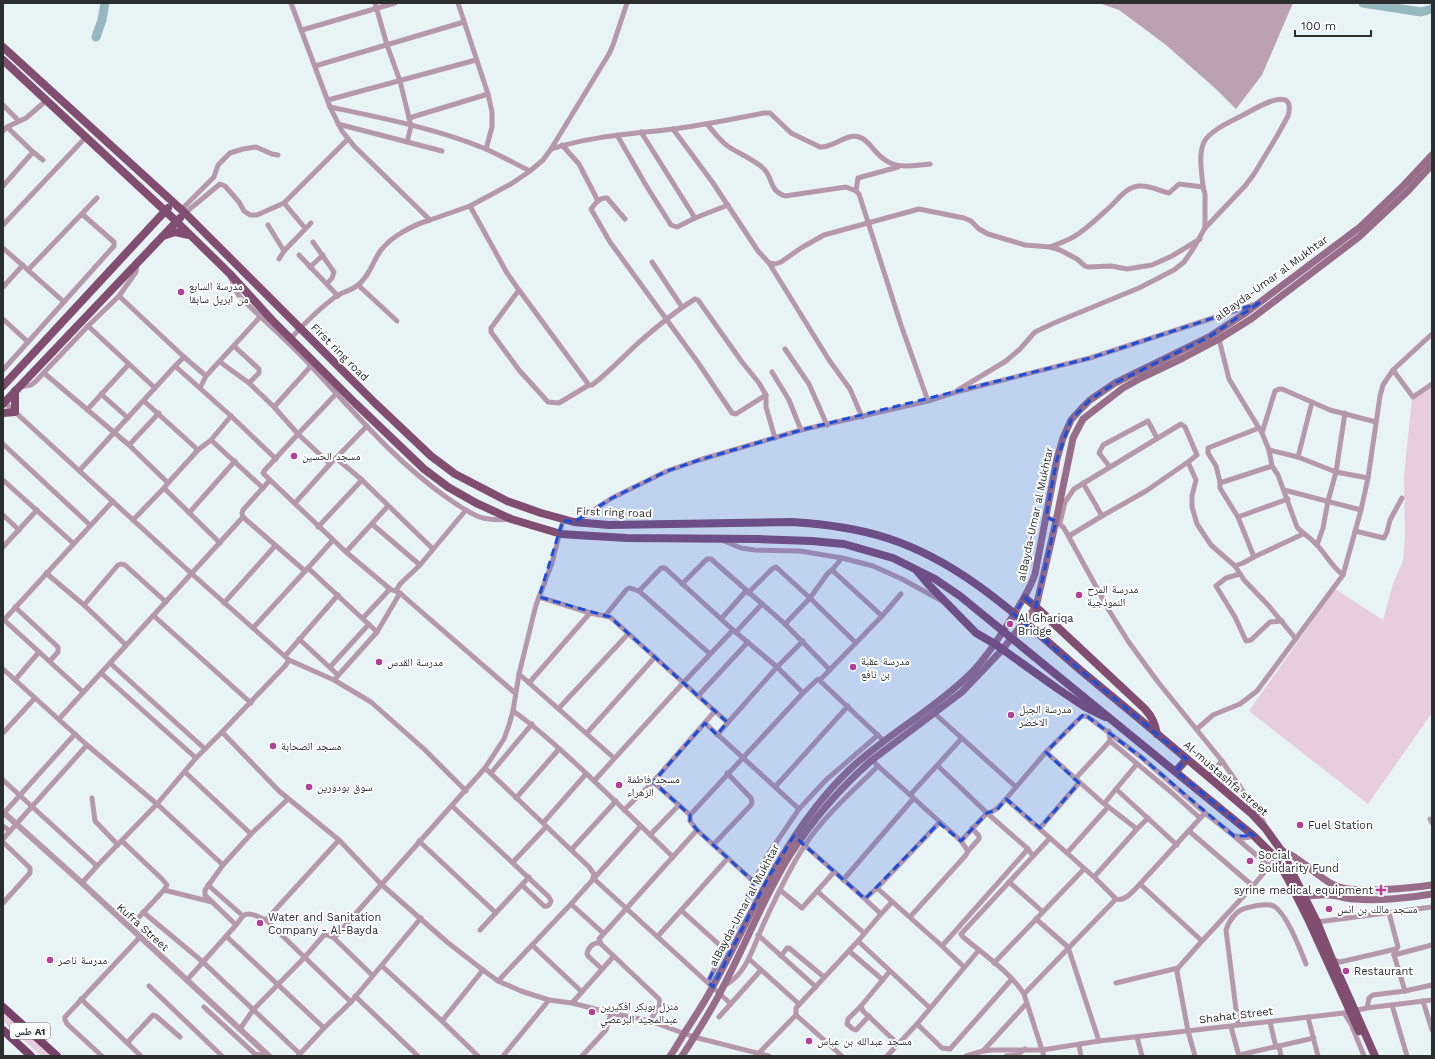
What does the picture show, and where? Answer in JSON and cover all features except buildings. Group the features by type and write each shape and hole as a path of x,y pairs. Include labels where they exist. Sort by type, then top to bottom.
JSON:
{"highway":[{"name":"طس A1","path":"3,1007 57,1056"},
{"name":"طس A1","path":"3,1030 31,1056"}],"main road":[{"name":"First ring road","path":"3,47 183,212 395,422 432,456 462,478 507,501 574,522 610,525 792,522 848,528 886,538 939,560 1004,605 1032,629"},
{"path":"3,60 166,211 230,274 384,432 424,469 454,491 511,519 561,534 627,538 715,538 812,541 844,544 893,558 915,569 976,633 995,644 1085,707 1121,725"},
{"name":"alBayda-Umar al Mukhtar","path":"1406,188 1432,155"},
{"name":"alBayda-Umar al Mukhtar","path":"670,1056 684,1034 768,878 802,824 819,802 855,765 934,713 962,692 1002,650 1036,606 1058,522 1073,438 1083,419 1123,388 1219,339 1247,322 1351,239 1432,166"},
{"path":"3,386 173,203"},
{"path":"3,403 183,212"},
{"path":"158,240 175,232 191,236"},
{"name":"alBayda-Umar al Mukhtar","path":"682,1056 724,986 774,884 790,856 802,843 809,826 827,805 872,760 882,746 970,675 995,644 1025,598 1031,588 1035,574 1063,438 1071,420 1090,400 1115,383 1208,337 1351,239"},
{"path":"238,283 247,274"},
{"path":"3,413 15,412 14,400 17,388"},
{"path":"384,432 395,422"},
{"path":"454,491 462,478"},
{"name":"Al-mustashfa street","path":"915,569 935,579 992,620 1254,836 1276,858 1294,890 1328,958 1370,1056"},
{"path":"1025,598 1036,606 1145,709 1156,724 1157,734"},
{"name":"Al-mustashfa street","path":"1032,629 1252,814 1265,828 1281,850 1305,897 1317,922 1328,958"},
{"path":"1176,771 1186,759"},
{"path":"1281,850 1292,855 1334,886 1366,890 1432,885"},
{"path":"1294,890 1305,897 1332,895 1355,899 1432,894"},
{"name":"Al-mustashfa street","path":"1350,1011 1375,1056"}],"street":[{"path":"291,3 330,107 342,131 348,139 430,220"},
{"path":"302,30 376,6 395,3"},
{"path":"458,3 488,94 492,112 492,127 486,149"},
{"path":"291,338 300,328 338,296 358,285 371,269 381,251 389,241 420,223 470,206 511,184 543,160 609,54 627,3"},
{"path":"376,6 387,45 400,80 411,126 407,142"},
{"path":"315,66 464,22"},
{"path":"328,100 476,60"},
{"path":"409,118 488,94"},
{"path":"956,392 992,368 1006,361 1035,332 1139,288 1174,270 1184,262 1200,239 1205,228 1245,186 1254,174 1288,116 1290,109 1289,104 1285,100 1279,99 1267,102 1216,130 1207,137 1200,152 1205,194 1205,228"},
{"path":"43,160 5,129 26,118 47,100"},
{"path":"3,105 19,121"},
{"path":"330,107 411,126 450,137 486,149 530,171"},
{"path":"551,149 606,136 673,129 770,113 786,130 820,147 825,147 849,138 860,137 868,143 886,162 892,165 903,166 930,164"},
{"path":"338,124 442,151"},
{"path":"707,124 727,146 764,169 772,187 780,194 785,196 846,187 856,190 859,194 869,222 901,326 928,401"},
{"path":"673,129 728,205 758,251 769,263 829,360 850,389 862,417"},
{"path":"641,132 695,218"},
{"path":"617,135 671,225 677,227 728,205"},
{"path":"3,225 86,137"},
{"path":"183,212 220,184 225,186 244,211 250,215 257,215 284,203 348,139"},
{"path":"562,146 579,164 598,201"},
{"path":"183,212 214,177 218,166 230,153 243,148 256,147 278,155"},
{"path":"3,186 33,152"},
{"path":"856,190 858,178 903,166"},
{"path":"1050,247 1079,233 1112,205 1121,195 1137,186 1155,187 1169,193 1179,184 1203,187"},
{"path":"625,219 607,198 603,197 591,209 610,242 699,364 732,413 736,414 766,395"},
{"path":"28,270 97,198"},
{"path":"284,203 305,228"},
{"path":"470,206 518,290 589,385"},
{"path":"769,263 775,264 781,262 801,248 824,235 919,209 964,218 971,221 979,229 988,234 1026,245 1050,247 1060,250 1077,259 1084,266 1088,267 1111,266 1127,269 1152,265 1172,256 1200,239"},
{"path":"3,370 115,245 114,242 82,214"},
{"path":"279,259 284,251 311,223"},
{"path":"268,225 284,251"},
{"path":"314,242 334,272 332,278 327,284"},
{"path":"3,248 64,302"},
{"path":"299,255 338,296"},
{"path":"310,267 323,255"},
{"path":"17,388 31,385 119,296 136,272 137,262"},
{"path":"652,262 682,307"},
{"path":"3,286 23,265"},
{"path":"230,274 236,291 240,297 311,366 394,454 429,485 466,510 483,518 498,520 511,519"},
{"path":"358,285 397,321"},
{"path":"518,290 491,328 491,332 519,370 548,402 553,404 559,403 589,385 592,385 608,373 666,320 694,298 698,300 742,362 759,383 766,395 766,407 775,438"},
{"path":"119,296 206,376"},
{"path":"574,522 612,498 667,471 699,460 800,430 928,401 956,392 1090,358 1259,303"},
{"path":"200,388 206,376 260,317"},
{"path":"3,319 28,342"},
{"path":"88,326 155,388"},
{"path":"1197,729 1213,716 1240,704 1257,691 1343,575 1361,510 1368,478 1383,385 1393,370 1432,334"},
{"path":"1219,339 1229,380 1262,433 1269,450 1272,466 1278,475 1298,527 1303,534 1317,545 1332,565 1343,575"},
{"path":"234,346 259,369 259,373 249,384"},
{"path":"785,349 809,384 827,425"},
{"path":"79,470 184,356"},
{"path":"220,362 249,384 274,407 298,434 330,464"},
{"path":"87,410 129,364"},
{"path":"175,366 276,459"},
{"path":"274,407 311,366"},
{"path":"1393,370 1412,396 1432,384"},
{"path":"772,372 788,400 800,430"},
{"path":"44,373 129,445 168,483"},
{"path":"1262,433 1275,391 1282,388 1330,410 1376,422"},
{"path":"102,394 128,418"},
{"path":"336,394 263,473 346,552 390,589 398,592 515,693"},
{"path":"144,401 198,450"},
{"path":"1298,456 1312,402"},
{"path":"3,403 15,412 224,603 287,658 334,680 371,702 424,749 466,791"},
{"path":"129,445 159,413"},
{"path":"1317,545 1323,528 1328,500 1336,472 1345,413"},
{"path":"134,520 198,450 211,440 231,416"},
{"path":"1110,467 1099,453 1103,445 1148,420 1157,438"},
{"path":"1058,522 1065,502 1074,489 1083,482 1179,424 1183,424 1197,455 1146,491 1069,536"},
{"path":"295,503 367,426"},
{"path":"1254,557 1238,517 1220,488 1216,466 1208,453 1208,448 1259,428"},
{"path":"211,440 263,488"},
{"path":"3,444 90,525"},
{"path":"1269,450 1298,456 1336,472 1368,478"},
{"path":"336,458 362,480 433,549"},
{"path":"189,513 235,461"},
{"path":"1188,462 1196,480 1192,496 1192,507 1197,524 1211,545 1234,566 1296,639"},
{"path":"1220,482 1272,466"},
{"path":"3,480 73,543"},
{"path":"270,480 243,510 243,517 275,546 338,594 377,632"},
{"path":"318,527 362,480"},
{"path":"1083,482 1102,516"},
{"path":"164,488 220,543"},
{"path":"1284,490 1328,500 1361,510"},
{"path":"1355,532 1384,538 1390,520 1402,498"},
{"path":"1238,517 1288,499"},
{"path":"83,692 3,620 113,501"},
{"path":"346,552 388,506"},
{"path":"3,547 37,510"},
{"path":"334,680 377,632 398,592 400,584 420,565 466,510"},
{"path":"3,515 19,530"},
{"path":"59,719 243,517"},
{"path":"1046,517 1058,522 1069,536 1110,612 1128,641 1158,682 1222,761 1257,811 1265,828"},
{"path":"334,938 419,841 466,791 485,768 504,739 510,725 519,674 539,597 552,563 564,520"},
{"path":"372,524 420,565"},
{"path":"1234,566 1303,534"},
{"path":"715,538 741,548 755,550 800,551 842,558 873,566 902,579 951,606"},
{"path":"253,628 333,540"},
{"path":"224,603 275,546"},
{"path":"682,584 709,558 785,624 830,670"},
{"path":"785,624 810,598 828,573 842,558"},
{"path":"84,605 118,565 121,564 125,565 166,602"},
{"path":"721,619 772,568 776,567 856,643"},
{"path":"639,591 661,568 665,568 777,667 803,693"},
{"path":"832,570 882,616"},
{"path":"46,573 84,605 126,645"},
{"path":"1240,574 1226,578 1216,586 1246,641 1251,640 1270,622 1282,621"},
{"path":"605,616 627,589 630,588 639,591 710,654"},
{"path":"363,618 390,589"},
{"path":"82,883 157,804 196,758 251,703 284,666 287,658 299,639 338,594"},
{"path":"754,882 697,830 690,821 690,815 803,693 816,680 820,680 830,670 901,594"},
{"path":"539,597 590,613 610,617 727,722"},
{"path":"594,781 710,654 762,604"},
{"path":"15,607 58,647 58,652 50,662"},
{"path":"529,683 590,613"},
{"path":"154,616 251,703"},
{"path":"330,667 369,624"},
{"path":"558,708 628,634"},
{"path":"299,639 338,675"},
{"path":"717,735 727,722 802,641"},
{"path":"698,696 748,642"},
{"path":"15,680 39,652"},
{"path":"587,733 655,657"},
{"path":"110,663 205,750"},
{"path":"3,669 87,745 157,804 223,865"},
{"path":"101,673 196,758"},
{"path":"519,674 614,758"},
{"path":"820,680 878,735 882,746"},
{"path":"3,733 35,698"},
{"path":"775,787 848,706"},
{"path":"513,711 532,724 616,801 673,857"},
{"path":"624,810 653,782 715,711"},
{"path":"934,713 1016,787"},
{"path":"961,841 987,813 997,810 1046,752 1081,717 1084,716 1088,717 1109,731 1269,866"},
{"path":"705,723 799,809"},
{"path":"491,773 532,724"},
{"path":"1109,731 1110,741 1172,792 1200,818"},
{"path":"222,732 288,799 339,840 381,884 498,981 520,991 549,1000 572,1003 611,1014 650,1021 694,1037 769,1056"},
{"path":"4,813 75,734"},
{"path":"710,984 724,949 767,856 799,809 830,776 878,735"},
{"path":"843,880 962,738"},
{"path":"1075,779 1110,741"},
{"path":"3,903 31,870 3,841 32,806 87,745"},
{"path":"516,798 559,749"},
{"path":"1046,752 1079,783 1137,829"},
{"path":"872,760 939,823 961,841 968,851"},
{"path":"1208,777 1222,761"},
{"path":"1067,853 1137,764"},
{"path":"724,986 737,977 749,960 758,935 802,843 878,766"},
{"path":"938,766 987,813 1028,849 1033,856"},
{"path":"485,768 572,849 593,871 593,878"},
{"path":"184,772 251,834"},
{"path":"714,846 751,805 752,802 751,798 728,773"},
{"path":"512,862 545,825 586,774"},
{"path":"3,780 97,866"},
{"path":"653,782 690,815"},
{"path":"1040,828 1079,783"},
{"path":"1116,789 1177,845"},
{"path":"92,798 95,821 118,845"},
{"path":"236,925 204,893 223,865 251,834 288,799"},
{"path":"1006,799 1094,877 1116,899 1120,900 1124,899 1140,884 1205,813"},
{"path":"572,849 616,801"},
{"path":"650,835 679,805"},
{"path":"452,806 550,898 550,904 545,906 542,905 522,885"},
{"name":"Kufra Street","path":"4,813 268,1055"},
{"path":"1094,877 1148,818"},
{"path":"865,899 939,823"},
{"path":"3,826 10,832"},
{"path":"498,981 571,904 640,826"},
{"path":"910,917 979,839 979,836 972,828"},
{"path":"650,1021 660,1004 660,1000 613,957 600,943 600,937 697,830"},
{"path":"1189,831 1253,886"},
{"path":"1234,836 1244,838 1254,836"},
{"path":"1044,1056 1024,994 1020,987 961,934 1050,838"},
{"path":"266,920 339,840"},
{"path":"122,841 162,879 166,885 164,890 130,927"},
{"path":"419,841 496,913"},
{"path":"802,843 881,914"},
{"path":"942,946 1028,849"},
{"path":"658,936 728,858"},
{"path":"1195,1056 1188,1031 1177,975 1178,968 1253,886 1276,858"},
{"path":"994,963 1084,869"},
{"path":"780,890 802,908 834,872"},
{"path":"480,930 528,877"},
{"path":"593,878 731,1004"},
{"path":"1009,882 1043,912"},
{"path":"1140,884 1202,941"},
{"path":"208,885 243,916"},
{"path":"877,888 964,967"},
{"path":"164,890 213,903"},
{"path":"817,891 864,933"},
{"path":"1024,994 1116,899"},
{"path":"759,1053 796,1015 796,1008 799,1004 849,951 892,902"},
{"path":"571,904 603,933"},
{"path":"1238,1025 1226,930 1238,911 1251,907 1272,905 1276,908 1281,912 1297,942 1306,964"},
{"path":"1317,922 1432,907"},
{"path":"682,911 724,949"},
{"path":"143,912 202,962 299,1055 351,1002 421,918"},
{"path":"1389,913 1398,947 1394,955 1405,991"},
{"path":"187,980 243,916 246,914 251,914 266,920 351,1002"},
{"path":"1036,919 1068,948 1099,1041"},
{"path":"240,1029 253,1010 304,958 324,935 334,938 372,975"},
{"path":"758,935 816,986"},
{"path":"226,936 324,1028"},
{"path":"102,1056 67,1024 65,1017 140,937"},
{"path":"858,941 930,1008"},
{"path":"600,943 594,944 587,954 602,969"},
{"path":"532,945 582,992"},
{"path":"1394,955 1432,945"},
{"path":"781,956 787,948 789,948 824,977"},
{"path":"1328,958 1340,962 1396,949"},
{"path":"887,1056 979,950"},
{"path":"849,951 883,980"},
{"path":"572,1003 613,957"},
{"path":"749,960 799,1004"},
{"path":"382,966 478,1056"},
{"path":"1116,983 1178,968"},
{"path":"442,1021 483,970"},
{"path":"719,1017 761,970"},
{"path":"869,1016 856,1030 847,1024 848,1019 861,1006 890,971"},
{"path":"916,1024 942,1048 950,1049 1012,980"},
{"path":"1367,1008 1369,998 1373,996 1432,985"},
{"path":"149,986 222,1056"},
{"path":"355,996 418,1056"},
{"path":"81,1000 141,1056"},
{"path":"503,1056 549,1000"},
{"name":"Shahat Street","path":"982,1051 1025,1049 1042,1050 1099,1041 1270,1022 1432,1000"},
{"path":"1423,1001 1432,1030"},
{"path":"966,1056 982,1051 1026,1004"},
{"path":"1392,1005 1407,1056"},
{"path":"204,1006 255,1054 268,1055"},
{"path":"861,1006 869,1016 898,1044"},
{"path":"1350,1011 1351,1024 1364,1056"},
{"path":"582,1056 606,1030 611,1014"},
{"path":"127,1043 153,1015 180,1037"},
{"path":"796,1015 842,1056"},
{"path":"1308,1017 1318,1056"},
{"path":"1270,1022 1282,1056"},
{"path":"1231,1026 1239,1056 1314,1038"},
{"path":"1137,1037 1142,1056"},
{"path":"1079,1045 1081,1056"},
{"path":"1006,1056 1017,1055 1025,1049"}],"highlighted area":[{"path":"1259,303 1209,337 1115,383 1090,400 1071,420 1057,459 1046,517 1056,521 1036,607 1025,598 1014,614 1187,759 1176,771 1254,836 1234,836 1141,757 1084,714 1046,752 1079,783 1040,828 1006,799 997,810 987,813 961,841 939,823 865,899 794,836 768,878 713,987 708,982 754,882 697,830 690,821 690,815 653,782 705,723 717,735 727,722 610,617 539,597 563,520 574,522 612,498 667,471 699,460 801,430 1090,358"}],"shaded area":[{"path":"1099,3 1293,3 1262,75 1236,109 1217,90 1166,45 1119,10"},
{"path":"1432,385 1432,713 1368,804 1249,711 1335,589 1383,620 1393,584 1403,561 1405,537 1404,476 1412,398"},
{"path":"3,1011 52,1056 41,1056 3,1021"}],"waterway":[{"path":"96,37 102,20 105,3"},
{"path":"1363,3 1421,12 1432,9"}],"place":[{"name":"مدرسة السابع من ابريل سابقا","path":"181,292"},
{"name":"مسجد الحسين","path":"294,456"},
{"name":"مدرسة المرح النموذجية","path":"1079,595"},
{"name":"Al Ghariqa Bridge","path":"1010,624"},
{"name":"مدرسة القدس","path":"379,662"},
{"name":"مدرسة عقبة بن نافع","path":"853,667"},
{"name":"مدرسة الجبل الاخضر","path":"1011,715"},
{"name":"مسجد الصحابة","path":"273,746"},
{"name":"مسجد فاطمة الزهراء","path":"619,785"},
{"name":"سوق بودورين","path":"309,787"},
{"name":"Fuel Station","path":"1300,825"},
{"name":"Social Solidarity Fund","path":"1250,861"},
{"name":"syrine medical equipment","path":"1381,890"},
{"name":"مسجد مالك بن انس","path":"1329,909"},
{"name":"Water and Sanitation Company - Al-Bayda","path":"260,923"},
{"name":"مدرسة ناصر","path":"50,960"},
{"name":"Restaurant","path":"1346,971"},
{"name":"منزل بوبكر افكيرين عبدالمجيد البرعصي","path":"592,1012"},
{"name":"مسجد عبدالله بن عباس","path":"809,1041"}]}
